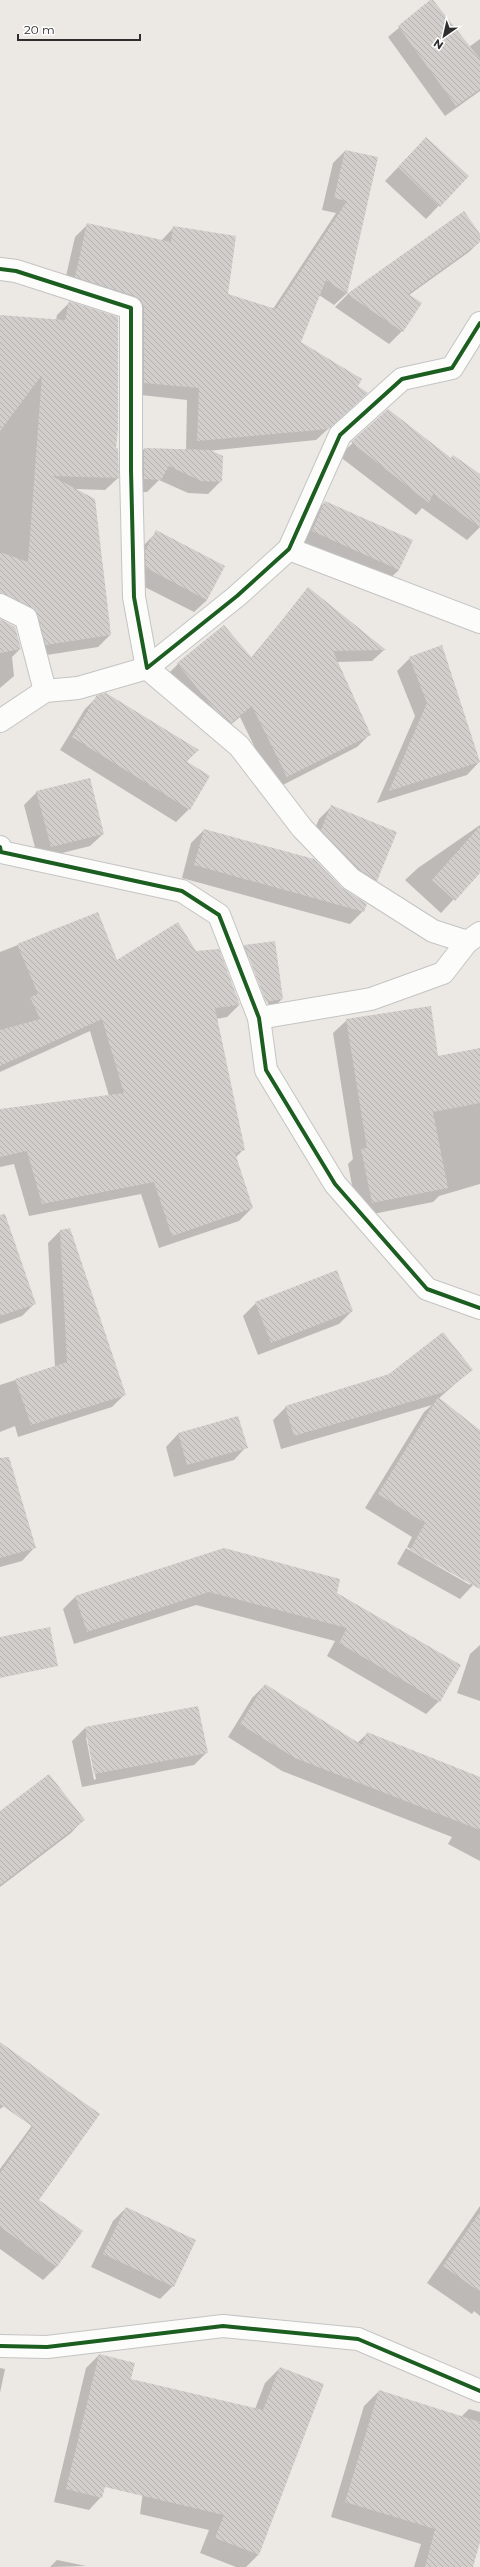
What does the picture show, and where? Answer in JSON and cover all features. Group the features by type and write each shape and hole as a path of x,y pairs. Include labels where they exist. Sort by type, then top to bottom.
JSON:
{"street":[{"path":"0,269 16,271 131,308 131,470 134,597 147,668 239,746 302,828 351,879 433,931 474,938"},
{"path":"0,721 45,692 78,688 147,668 237,596 289,549 340,435 402,379 452,368 480,323"},
{"path":"289,549 480,622"},
{"path":"0,605 26,618 45,692"},
{"path":"0,847 1,852 182,891 219,915 259,1018 266,1070 335,1184 428,1289 480,1308"},
{"path":"259,1018 378,997 443,973 474,938"},
{"path":"0,2346 47,2347 223,2326 358,2339 480,2391"}],"building":[{"path":"430,0 433,0 480,59 480,89 456,106 398,26"},
{"path":"426,137 469,176 440,207 398,167"},
{"path":"345,150 378,157 347,294 326,280 301,342 362,379 358,386 368,393 329,429 197,441 199,388 144,383 144,308 141,300 135,296 75,277 87,223 171,242 173,226 236,236 228,294 276,309 347,201 334,198"},
{"path":"464,211 480,234 480,242 408,294 422,303 403,332 347,294"},
{"path":"69,301 118,317 118,429 116,448 118,448 119,478 52,476 95,499 111,635 46,645 35,610 0,593 0,552 28,562 42,375 0,431 0,315 65,320"},
{"path":"388,409 451,458 453,455 480,474 480,527 433,494 429,503 351,442"},
{"path":"144,448 210,450 223,456 222,482 201,481 169,466 161,480 144,479"},
{"path":"325,501 413,540 399,570 312,531"},
{"path":"156,530 225,566 207,600 146,568 145,551"},
{"path":"308,587 386,650 333,651 371,735 287,777 252,706 231,723 215,710 177,663 224,625 252,658"},
{"path":"0,619 15,627 21,649 0,653"},
{"path":"442,645 480,762 389,791 427,703 409,657"},
{"path":"106,693 199,750 186,761 210,776 190,810 72,737 97,695"},
{"path":"90,778 104,834 51,847 36,791"},
{"path":"331,805 397,832 377,881 359,869 321,830"},
{"path":"480,826 480,873 455,901 432,880"},
{"path":"204,829 314,859 342,888 367,904 364,912 194,865"},
{"path":"98,912 117,960 178,922 196,951 219,949 240,1005 215,1008 245,1150 235,1153 253,1208 172,1236 154,1182 42,1204 27,1151 0,1157 0,1109 124,1093 102,1019 0,1066 0,1030 40,1019 30,997 38,994 17,944"},
{"path":"275,941 283,999 266,1002 244,945"},
{"path":"431,1006 438,1056 480,1048 480,1103 433,1112 448,1188 372,1203 361,1149 367,1148 346,1019"},
{"path":"5,1214 36,1304 0,1316 0,1215"},
{"path":"70,1228 126,1395 31,1425 15,1379 67,1362 60,1230"},
{"path":"337,1270 353,1311 271,1343 255,1302"},
{"path":"443,1332 473,1370 444,1392 294,1436 285,1406 389,1374"},
{"path":"438,1397 480,1430 480,1589 410,1550 425,1523 378,1494"},
{"path":"238,1416 248,1448 187,1465 178,1433"},
{"path":"9,1457 36,1548 0,1558 0,1458"},
{"path":"224,1548 340,1579 337,1593 461,1665 440,1702 339,1643 347,1628 209,1592 87,1632 75,1596"},
{"path":"50,1627 58,1666 0,1678 0,1637"},
{"path":"265,1684 362,1745 367,1732 480,1777 480,1830 295,1758 240,1724"},
{"path":"198,1706 208,1753 94,1774 85,1727"},
{"path":"49,1774 85,1820 0,1885 0,1811"},
{"path":"0,2042 100,2114 39,2200 83,2231 57,2267 0,2227 0,2173 33,2127 0,2104"},
{"path":"126,2207 196,2240 174,2287 103,2254"},
{"path":"480,2212 480,2292 443,2266"},
{"path":"99,2354 135,2363 131,2379 263,2410 280,2367 324,2384 259,2555 215,2538 224,2515 105,2487 102,2498 66,2489"},
{"path":"379,2390 480,2422 480,2542 473,2567 425,2567 435,2529 345,2502"}],"cycle path":[{"path":"0,269 16,271 131,308 131,470 134,597 147,668 237,596 289,549 340,435 402,379 452,368 480,323"},
{"path":"0,847 1,852 182,891 219,915 259,1018 266,1070 335,1184 427,1289 480,1308"},
{"path":"0,2346 47,2347 223,2326 358,2339 480,2391"}]}
